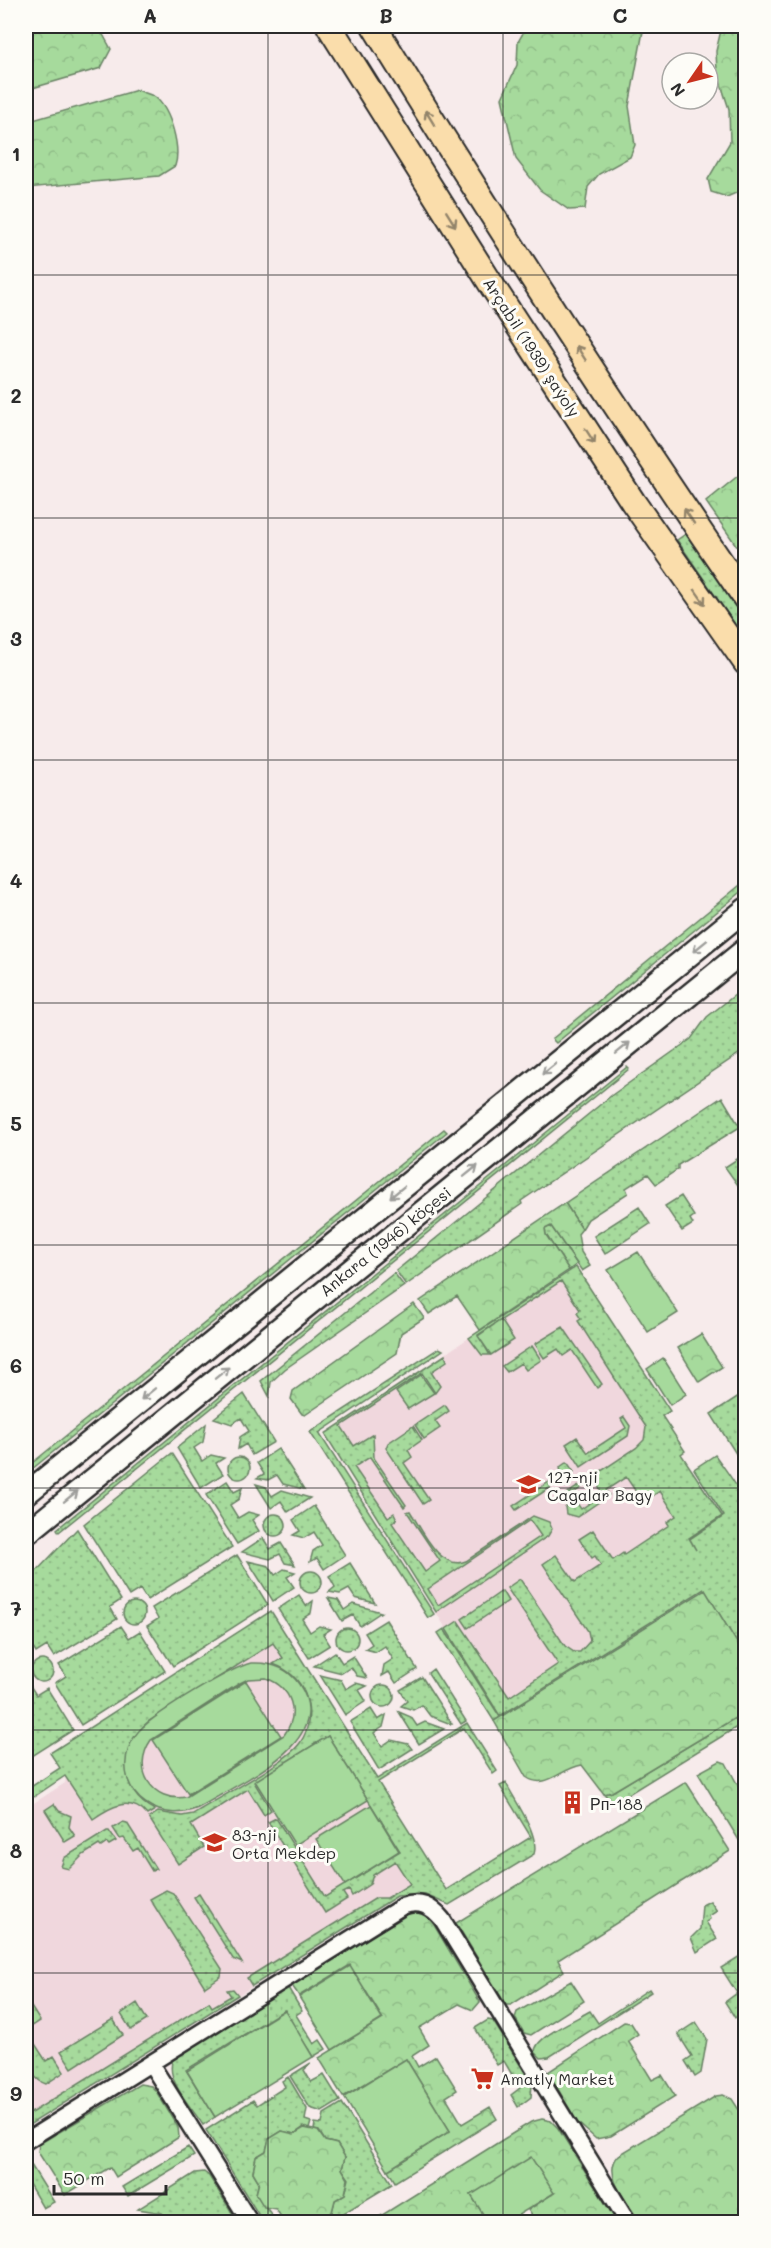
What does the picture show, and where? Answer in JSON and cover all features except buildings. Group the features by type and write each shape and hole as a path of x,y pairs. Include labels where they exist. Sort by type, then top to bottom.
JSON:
{"main road":[{"name":"Arçabil (1939) şaýoly","path":"329,26 627,493 746,663"},
{"path":"374,26 450,150 635,437 746,599"},
{"path":"365,84 397,63"},
{"path":"420,170 450,150"},
{"path":"732,642 746,672"},
{"name":"Ankara (1946) köçesi","path":"26,1494 746,909"},
{"name":"Ankara (1946) köçesi","path":"26,1534 746,949"}],"street":[{"path":"26,2142 403,1905 418,1903 426,1905 442,1919 628,2223"},
{"path":"151,2064 250,2223"}],"shaded area":[{"name":"127-nji Cagalar Bagy","path":"576,1267 670,1411 662,1416 685,1452 681,1454 723,1516 689,1538 717,1581 501,1716 324,1434"},
{"name":"83-nji Orta Mekdep","path":"266,1623 425,1879 26,2127 26,1808 65,1783 68,1762"}],"green space":[{"path":"26,26 91,26 101,31 111,49 101,68 26,90"},
{"path":"527,26 644,26 629,106 635,145 630,157 599,174 588,187 585,209 569,210 540,190 516,159 502,98 517,65 518,42"},
{"path":"722,26 746,26 745,189 727,197 711,192 708,179 730,142 729,109 720,81 720,51 716,51"},
{"path":"137,90 155,97 166,111 176,140 175,166 159,176 26,188 26,122"},
{"path":"745,470 745,558 706,502"},
{"path":"687,533 745,619 745,639 677,540"},
{"path":"745,881 745,889 556,1043 552,1039"},
{"path":"745,987 745,1017 740,1053 521,1201 522,1204 406,1285 396,1271 612,1095 691,1039 707,1017"},
{"path":"627,1067 629,1069 59,1532 57,1529"},
{"path":"722,1097 740,1127 678,1165 678,1169 656,1184 648,1174 626,1188 628,1193 588,1219 582,1229 565,1203"},
{"path":"444,1129 447,1132 26,1474 26,1468"},
{"path":"745,1154 745,1195 725,1167"},
{"path":"681,1196 694,1216 690,1219 693,1224 682,1231 665,1206"},
{"path":"565,1203 582,1229 578,1234 581,1252 590,1266 582,1271 551,1226 545,1229 546,1235 569,1270 480,1330 457,1296 429,1314 420,1301"},
{"path":"639,1207 650,1224 605,1254 594,1236"},
{"path":"551,1226 577,1264 569,1270 546,1235 545,1229"},
{"path":"638,1252 678,1313 648,1332 608,1270"},
{"path":"576,1267 670,1411 662,1416 685,1451 681,1454 722,1516 689,1538 696,1550 690,1539 724,1516 694,1469 715,1455 740,1493 746,1513 742,1536 746,1545 745,1656 704,1589 500,1716 446,1629 458,1621 509,1697 558,1664 507,1588 520,1579 565,1646 574,1652 580,1652 590,1641 588,1631 543,1564 556,1555 575,1582 601,1565 595,1556 592,1558 579,1539 593,1530 613,1560 669,1525 667,1522 676,1516 660,1491 643,1502 626,1477 606,1490 609,1495 577,1517 566,1514 565,1507 569,1503 564,1495 569,1492 581,1509 603,1494 594,1479 572,1494 571,1491 636,1448 644,1440 646,1427 578,1321 581,1319 577,1313 580,1310 561,1281 478,1335 490,1355 482,1355 469,1338"},
{"path":"394,1273 404,1286 285,1369 271,1382 269,1396 261,1381"},
{"path":"414,1304 424,1318 401,1333 397,1353 305,1415 302,1414 291,1399 293,1391"},
{"path":"501,1320 514,1340 491,1355 478,1336"},
{"path":"563,1327 602,1384 597,1388 572,1350 563,1356 558,1349 544,1358 535,1344"},
{"path":"701,1334 722,1367 699,1382 678,1348"},
{"path":"532,1346 541,1360 526,1370 521,1363 507,1372 502,1366"},
{"path":"439,1348 443,1350 319,1433 434,1614 428,1618 310,1432"},
{"path":"445,1355 447,1361 431,1372 440,1386 435,1393 422,1373 341,1426 354,1446 373,1434 374,1458 406,1505 404,1507 370,1457 354,1467 388,1517 394,1513 397,1519 392,1523 425,1572 440,1561 407,1512 410,1511 432,1546 448,1560 457,1563 466,1561 533,1516 549,1522 552,1529 548,1536 436,1612 325,1434","holes":["530,1520 541,1536 438,1605 428,1589"]},
{"path":"663,1358 686,1394 670,1405 647,1369"},
{"path":"421,1375 434,1393 408,1409 396,1392"},
{"path":"745,1392 745,1473 738,1462 740,1460 711,1414"},
{"path":"244,1394 274,1442 252,1455 246,1444 238,1449 240,1437 249,1431 241,1418 232,1424 214,1418"},
{"path":"445,1405 449,1411 435,1421 440,1428 424,1439 415,1425"},
{"path":"624,1417 630,1426 628,1436 581,1467 566,1444 577,1437 588,1453 626,1428 621,1419"},
{"path":"206,1424 203,1442 194,1448 202,1461 211,1455 224,1458 216,1463 223,1474 201,1488 177,1448"},
{"path":"413,1426 422,1440 408,1450 412,1457 404,1463 429,1500 423,1504 386,1448 388,1443"},
{"path":"278,1449 304,1489 283,1484 277,1475 268,1480 257,1478 264,1474 257,1463"},
{"path":"172,1453 232,1547 147,1600 140,1589 129,1596 84,1524"},
{"path":"239,1457 247,1460 250,1468 247,1476 239,1479 231,1476 228,1468 231,1460"},
{"path":"567,1462 574,1472 516,1510 513,1506 561,1474 560,1467"},
{"path":"227,1481 234,1492 242,1488 239,1499 230,1505 238,1518 248,1512 259,1515 252,1520 259,1531 237,1544 206,1495"},
{"path":"256,1484 266,1487 272,1496 282,1490 310,1498 288,1512 281,1501 271,1508"},
{"path":"314,1506 345,1555 324,1569 317,1558 310,1562 313,1551 322,1545 314,1532 304,1538 293,1535 300,1531 293,1520"},
{"path":"275,1514 283,1517 286,1525 283,1533 275,1536 267,1533 264,1525 267,1517"},
{"path":"77,1529 121,1600 110,1607 117,1619 54,1657 47,1646 36,1653 26,1636 26,1582"},
{"path":"263,1538 270,1549 281,1543 295,1565 285,1563 280,1554 270,1559 242,1552"},
{"path":"237,1555 268,1605 173,1666 147,1626 158,1619 152,1608"},
{"path":"248,1561 269,1566 275,1575 284,1569 295,1572 287,1577 294,1587 273,1601"},
{"path":"350,1563 375,1603 355,1598 349,1589 340,1594 329,1592 335,1587 329,1576"},
{"path":"311,1571 319,1574 322,1582 319,1590 311,1593 303,1590 300,1582 303,1574"},
{"path":"705,1590 745,1656 745,1712 612,1792 604,1794 582,1765 547,1780 533,1781 526,1777 494,1721"},
{"path":"502,1591 508,1601 468,1628 462,1619"},
{"path":"299,1595 306,1606 313,1601 311,1613 302,1619 310,1632 319,1626 331,1629 323,1634 330,1645 309,1658 278,1609"},
{"path":"328,1598 338,1600 344,1610 353,1604 381,1612 360,1626 353,1615 342,1621"},
{"path":"134,1602 142,1605 145,1613 142,1621 134,1624 126,1621 123,1613 126,1605"},
{"path":"271,1611 377,1779 467,1723 497,1771 493,1774 464,1728 378,1782 446,1890 531,1837 500,1786 506,1783 530,1828 535,1846 534,1854 449,1905 423,1894 397,1896 252,1986 247,1978 376,1898 387,1898 410,1884 395,1861 373,1875 370,1884 352,1896 349,1890 343,1893 347,1899 325,1913 268,1822 276,1818 325,1897 400,1851 328,1736 254,1782 271,1810 264,1815 248,1789 191,1825 204,1847 178,1864 149,1818 158,1812 182,1816 193,1814 280,1761 300,1743 308,1726 307,1700 296,1679 273,1664 283,1658 273,1643 149,1721 139,1731 132,1742 126,1768 128,1780 134,1792 155,1810 147,1815 140,1809 127,1804 106,1810 93,1819 65,1776 26,1802 26,1790 60,1768 50,1753"},
{"path":"386,1620 417,1669 396,1683 389,1672 382,1676 384,1665 393,1659 385,1646 376,1652 365,1649 372,1644 365,1633"},
{"path":"121,1626 129,1638 140,1631 165,1671 81,1725 55,1683 66,1676 59,1665"},
{"path":"347,1628 355,1631 358,1639 355,1647 347,1650 339,1647 336,1639 339,1631"},
{"path":"444,1629 500,1717 494,1721 438,1633"},
{"path":"335,1652 342,1663 353,1656 367,1678 357,1676 351,1667 342,1673 314,1666"},
{"path":"42,1660 50,1663 53,1671 50,1679 42,1682 34,1679 31,1671 34,1663"},
{"path":"251,1663 272,1665 295,1678 308,1705 306,1723 296,1741 262,1771 189,1811 173,1813 158,1810 145,1803 135,1793 128,1779 126,1764 129,1747 136,1734 150,1721 178,1702","holes":["266,1678 275,1682 291,1702 292,1718 284,1735 186,1797 163,1795 148,1782 143,1762 145,1751 151,1740 248,1679"]},
{"path":"433,1669 466,1721 461,1724 428,1673"},
{"path":"320,1675 341,1680 346,1689 356,1683 367,1686 359,1690 366,1701 345,1715"},
{"path":"422,1677 452,1724 430,1716 422,1705 413,1710 401,1706 407,1701 400,1690"},
{"path":"246,1681 281,1736 188,1794 153,1740"},
{"path":"29,1684 36,1695 47,1688 73,1730 26,1760 26,1686"},
{"path":"383,1685 391,1688 394,1696 391,1704 383,1707 375,1704 372,1696 375,1688"},
{"path":"371,1709 378,1720 386,1715 383,1727 374,1733 382,1746 391,1740 408,1744 412,1749 379,1770 350,1722"},
{"path":"399,1712 411,1717 417,1726 425,1722 444,1729 419,1744"},
{"path":"745,1712 745,1722 614,1803 604,1794 612,1792"},
{"path":"328,1736 368,1800 295,1845 255,1781"},
{"path":"720,1761 726,1763 745,1799 745,1850 698,1773"},
{"path":"686,1782 730,1851 558,1960 564,1971 511,2005 506,2005 456,1923"},
{"path":"54,1804 59,1811 71,1816 69,1827 75,1836 65,1842 45,1810"},
{"path":"371,1805 399,1851 345,1885 316,1839"},
{"path":"123,1822 127,1823 156,1869 152,1871 138,1848 133,1851 124,1838 120,1839 113,1828"},
{"path":"107,1831 116,1841 101,1847 99,1845 83,1855 69,1869 61,1867 64,1858"},
{"path":"166,1890 173,1893 222,1969 221,1976 205,1987 150,1899"},
{"path":"199,1894 242,1963 233,1959 194,1897"},
{"path":"710,1901 717,1911 709,1916 710,1919 706,1922 717,1939 697,1952 691,1938 700,1929 702,1905"},
{"path":"415,1910 431,1920 480,2002 473,2010 459,2004 419,2028 429,2045 412,2056 418,2067 436,2056 457,2090 446,2097 462,2124 490,2107 497,2119 395,2182 388,2170 450,2131 406,2059 343,2097 319,2058 383,2019 350,1965 299,1996 291,1984"},
{"path":"740,1956 745,1971 746,1997 740,2013 735,2018 725,2002 737,1993 721,1968"},
{"path":"350,1966 382,2019 332,2050 299,1997"},
{"path":"571,1981 584,2001 531,2035 524,2033 515,2018 517,2012"},
{"path":"287,1986 302,2011 296,2015 314,2044 320,2040 326,2049 313,2057 284,2010 186,2070 215,2117 203,2125 176,2084 171,2067 173,2059"},
{"path":"233,1989 238,1995 26,2127 26,2116 209,2002 212,2007 231,1996 227,1990"},
{"path":"649,1989 651,1992 549,2057 541,2058 535,2052 541,2040 590,2011 598,2023"},
{"path":"26,1999 40,2021 26,2030 46,2061 54,2056 64,2072 46,2084 37,2079 27,2059 25,2046"},
{"path":"137,2003 147,2020 131,2030 121,2014"},
{"path":"285,2010 313,2057 215,2117 187,2071"},
{"path":"113,2019 123,2035 72,2068 61,2051"},
{"path":"488,2020 493,2021 532,2084 531,2097 518,2107 511,2095 520,2088 504,2061 497,2065 475,2028"},
{"path":"624,2022 631,2023 638,2034 628,2041 652,2080 662,2075 675,2096 611,2136 596,2139 577,2122 548,2072"},
{"path":"696,2022 707,2039 701,2073 695,2077 685,2061 692,2056 678,2034"},
{"path":"406,2059 450,2131 388,2170 344,2097"},
{"path":"311,2063 304,2070 311,2082 324,2075 340,2101 322,2112 310,2108 290,2076"},
{"path":"288,2077 307,2109 305,2120 311,2122 309,2129 304,2127 294,2134 282,2131 269,2139 266,2151 256,2157 253,2172 259,2182 256,2194 277,2222 263,2222 206,2130 253,2100 257,2105 285,2087 282,2081"},
{"path":"140,2084 151,2086 156,2091 178,2127 179,2137 116,2177 110,2167 65,2195 38,2152 39,2144"},
{"path":"723,2095 732,2099 745,2119 745,2222 640,2222 615,2180 614,2163 619,2155 716,2096"},
{"path":"342,2103 392,2184 329,2222 309,2222 332,2212 335,2200 345,2194 349,2179 342,2169 345,2157 337,2144 325,2141 319,2131 314,2130 315,2123 322,2124 324,2114"},
{"path":"542,2119 551,2121 558,2128 617,2222 568,2222 550,2216 533,2217 528,2210 554,2193 471,2195 488,2222 371,2222 531,2122"},
{"path":"304,2128 318,2131 325,2141 337,2144 345,2157 342,2169 348,2179 345,2194 335,2200 332,2212 319,2220 283,2220 276,2209 264,2207 256,2194 259,2182 253,2172 256,2157 266,2151 269,2139 282,2131 294,2134"},
{"path":"188,2147 194,2156 128,2196 122,2187"},
{"path":"26,2157 54,2202 43,2208 26,2179"},
{"path":"531,2157 554,2193 507,2222 488,2222 471,2195"},
{"path":"204,2172 209,2176 238,2222 171,2222 162,2213 138,2209 195,2173"}],"place":[{"name":"127-nji Cagalar Bagy","path":"529,1485"},
{"name":"Рп-188","path":"572,1803"},
{"name":"83-nji Orta Mekdep","path":"214,1843"},
{"name":"Amatly Market","path":"482,2078"}]}
